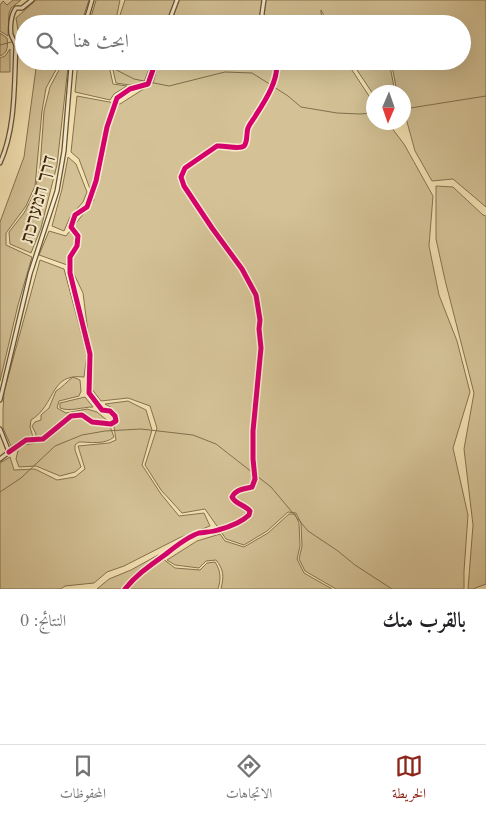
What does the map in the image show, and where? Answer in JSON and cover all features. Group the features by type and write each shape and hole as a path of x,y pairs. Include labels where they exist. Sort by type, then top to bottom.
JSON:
{"street":[{"path":"15,42 11,34 13,12 16,8 22,8 32,0"},
{"path":"88,15 92,0"},
{"path":"171,15 177,0"},
{"path":"262,15 264,0"},
{"path":"0,163 8,141 15,70"},
{"name":"דרך המערכת","path":"0,400 30,274 56,191 64,151 71,70"},
{"path":"0,459 26,440 43,439 71,416 82,415 92,422 104,424 111,424 116,421 115,416 110,411 102,410 89,393 90,354 70,273 70,257 77,246 78,236 71,227 75,215 87,207 96,182 107,127 117,98 130,89 148,84 153,70"},
{"path":"125,589 148,566 189,538 234,525 249,515 250,511 233,500 232,497 239,489 252,487 255,479 252,442 261,348 259,308 254,290 242,268 212,228 184,186 181,177 185,168 217,146 223,145 240,148 246,144 248,128 266,100 276,70"},
{"path":"0,429 8,452"}],"shaded area":[{"path":"13,0 21,0 11,8 9,13 8,36 0,31 0,5 3,1 7,5"},
{"path":"36,0 89,0 84,15 19,15"},
{"path":"96,0 120,0 117,15 92,15"},
{"path":"125,0 175,0 169,15 120,15"},
{"path":"179,0 486,0 486,207 453,179 432,181 415,151 409,130 411,130 411,85 396,85 393,70 471,70 471,15 324,15 321,10 322,15 173,15"},
{"path":"0,33 7,38 7,49 0,56"},
{"path":"10,49 10,72 0,72 0,58 5,56"},
{"path":"36,70 56,70 46,88 35,186 26,206 6,233 6,245 32,257 18,305 0,381 0,222 24,157"},
{"path":"59,70 68,70 57,165 41,228 31,253 10,244 9,232 24,213 34,194 40,168 44,111 50,87"},
{"path":"77,70 110,70 113,84 127,86 114,94 110,100 75,92"},
{"path":"113,70 149,70 144,82 136,86 116,83"},
{"path":"157,70 352,70 366,91 366,130 393,130 404,144 433,196 429,246 439,295 457,341 470,392 453,448 468,515 464,589 336,589 305,571 299,559 302,546 301,523 296,513 288,512 267,531 244,545 226,539 205,509 182,513 161,490 145,465 157,428 150,406 128,398 101,401 91,388 91,356 83,293 70,266 39,255 49,231 66,236 94,200 79,159 71,152 77,96 120,104 153,83"},
{"path":"357,70 391,70 394,85 367,85"},
{"path":"68,157 76,164 87,192 83,202 70,217 64,231 52,226"},
{"path":"436,186 453,187 486,216 486,584 473,589 468,589 473,525 464,449 474,393 436,239"},
{"path":"40,260 64,269 87,355 84,377 68,378 62,381 42,410 31,420 30,427 33,437 24,437 11,446 3,428 4,392"},
{"path":"73,377 80,380 81,391 79,396 59,401 57,408 66,413 87,409 97,412 108,421 114,437 102,442 79,442 75,445 81,467 75,472 60,476 36,466 19,467 16,459 19,446 35,443 36,434 32,426 35,422 41,420 41,415 49,408 56,391"},
{"path":"85,397 93,407 60,408 60,403"},
{"path":"128,401 146,410 152,430 142,465 161,494 179,516 204,513 210,526 179,538 124,566 107,572 94,583 65,586 61,589 0,589 0,463 10,457 14,470 35,469 57,480 75,477 85,469 78,446 109,443 116,440 114,427 117,423 117,413 105,404"},
{"path":"289,514 295,514 299,523 300,546 297,559 304,573 332,589 221,589 223,573 216,560 206,561 199,568 175,565 167,560 197,541 220,534 225,541 244,547 268,533"},
{"path":"158,555 175,568 200,570 207,563 215,562 220,575 218,589 97,589 109,579 131,570"}],"waterway":[{"path":"0,45 15,41"},
{"path":"116,70 134,79 169,86 225,72 252,73 271,85"},
{"path":"274,87 301,107 337,113 366,114"},
{"path":"411,108 486,96"},
{"path":"0,492 21,478 55,446 82,435 105,431 141,429 193,435 216,444 271,487 308,531 392,589"}],"cycle path":[{"path":"9,452 26,440 43,439 71,416 82,415 92,422 111,424 116,421 115,416 110,411 102,410 89,393 90,354 70,273 70,257 77,246 78,236 71,227 75,215 87,207 96,181 107,127 117,98 130,89 148,84 153,70"},
{"path":"125,589 144,570 186,539 199,533 216,531 231,526 249,515 250,511 232,497 238,491 252,487 255,479 253,431 261,348 260,320 256,295 242,269 184,186 181,177 185,168 217,146 239,148 244,146 247,130 274,82 277,70"}]}
